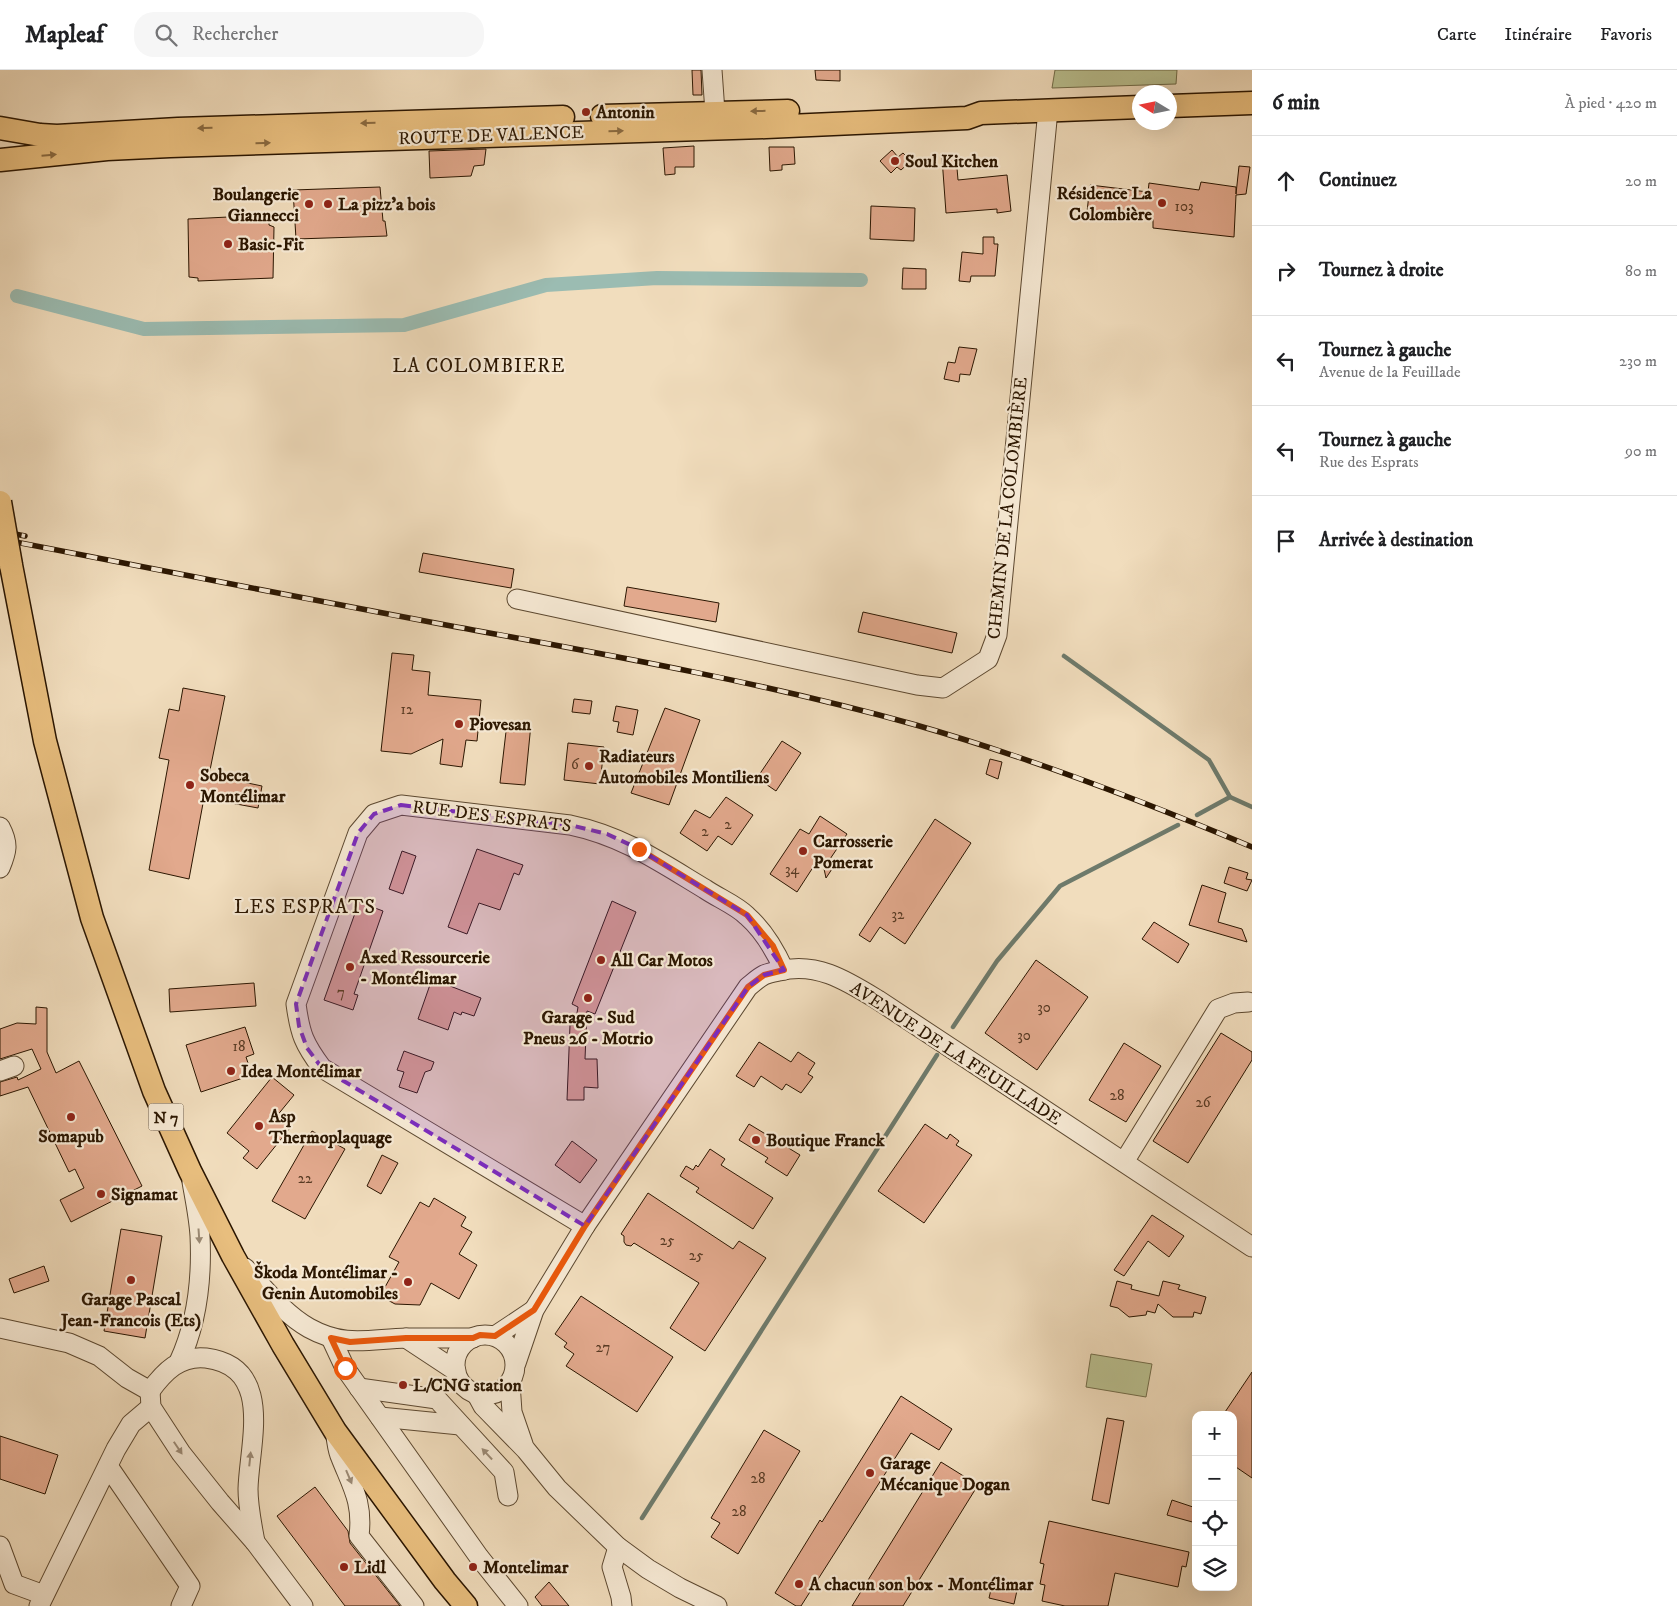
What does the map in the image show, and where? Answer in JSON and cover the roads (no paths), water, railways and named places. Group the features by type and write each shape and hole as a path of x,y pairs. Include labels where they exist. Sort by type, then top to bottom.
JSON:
{"main road":[{"path":"1177,106 1252,102"},
{"name":"ROUTE DE VALENCE","path":"0,160 170,146 766,127 967,118 981,113 1132,107"},
{"name":"ROUTE DE VALENCE","path":"0,128 40,136 57,136 178,129 715,112 966,108 981,113"},
{"name":"N 7","path":"0,502 45,741 92,918 154,1091 190,1170 233,1256 283,1345 335,1430 445,1581 466,1606"}],"street":[{"path":"712,70 715,112"},
{"name":"CHEMIN DE LA COLOMBIÈRE","path":"517,599 917,685 942,688 988,659 997,635 1048,110"},
{"name":"RUE DES ESPRATS","path":"585,1226 322,1068 307,1048 299,1026 296,1004 358,833 374,814 401,805 570,825 607,834 639,849 747,915 773,946 784,970"},
{"path":"0,827 6,838 7,850 0,868"},
{"name":"AVENUE DE LA FEUILLADE","path":"516,1363 534,1310 585,1226 748,987 764,975 784,970 804,967 824,972 851,984 931,1034 1252,1247"},
{"path":"1124,1162 1218,1009 1234,1003 1248,1002"},
{"path":"180,1362 193,1324 200,1273 200,1234 190,1170"},
{"path":"233,1256 292,1315 308,1328 331,1338 350,1342 406,1338 473,1338"},
{"name":"AVENUE DE LA FEUILLADE","path":"495,1336 534,1310"},
{"path":"0,1328 69,1343 99,1356 151,1399 181,1453 255,1542 302,1606"},
{"path":"480,1335 495,1336 503,1340 514,1354 516,1363 514,1377 504,1390 496,1394 477,1395 463,1386 458,1379 456,1371 457,1355 460,1348 473,1338 480,1335"},
{"path":"331,1338 345,1368 479,1557 518,1606"},
{"path":"406,1338 456,1371"},
{"path":"0,1546 14,1584 41,1600 131,1424 151,1399 166,1371 180,1362 198,1358 216,1360 233,1369 242,1378 253,1404 255,1421 248,1500 255,1542"},
{"path":"510,1383 512,1412 526,1450"},
{"path":"364,1395 455,1418 504,1472 508,1496"},
{"path":"477,1395 483,1406 526,1450 557,1488 618,1548 680,1588 717,1606"},
{"path":"380,1417 455,1418"},
{"path":"335,1430 340,1457 351,1480 359,1504 361,1520 359,1536 414,1606"},
{"path":"108,1466 190,1586 181,1606"},
{"path":"220,1502 239,1500 248,1489"},
{"path":"618,1548 612,1567 622,1606"}],"waterway":[{"path":"17,296 144,329 404,325 546,285 657,278 861,280"},
{"path":"1064,656 1209,760 1230,797 1252,807"},
{"path":"1197,815 1230,797"},
{"path":"953,1027 997,961 1060,886 1178,825"},
{"path":"642,1518 937,1055"}],"railway":[{"path":"0,531 25,536"},
{"path":"0,539 682,670 800,695 916,725 1044,766 1170,813 1252,847"}],"place":[{"name":"Antonin","path":"586,112"},
{"name":"Soul Kitchen","path":"895,161"},
{"name":"Résidence La Colombière","path":"1162,203"},
{"name":"Boulangerie Giannecci","path":"309,204"},
{"name":"La pizz'a bois","path":"328,204"},
{"name":"Basic-Fit","path":"228,244"},
{"name":"Piovesan","path":"459,724"},
{"name":"Radiateurs Automobiles Montiliens","path":"589,766"},
{"name":"Sobeca Montélimar","path":"190,785"},
{"name":"Carrosserie Pomerat","path":"803,851"},
{"name":"All Car Motos","path":"601,960"},
{"name":"Axed Ressourcerie - Montélimar","path":"350,967"},
{"name":"Garage - Sud Pneus 26 - Motrio","path":"588,998"},
{"name":"Idea Montélimar","path":"231,1071"},
{"name":"Somapub","path":"71,1117"},
{"name":"Asp Thermoplaquage","path":"259,1126"},
{"name":"Boutique Franck","path":"756,1140"},
{"name":"Signamat","path":"101,1194"},
{"name":"Garage Pascal Jean-Francois (Ets)","path":"131,1280"},
{"name":"Škoda Montélimar - Genin Automobiles","path":"408,1282"},
{"name":"L/CNG station","path":"403,1385"},
{"name":"Garage Mécanique Dogan","path":"870,1473"},
{"name":"Lidl","path":"344,1567"},
{"name":"Montelimar","path":"473,1567"},
{"name":"A chacun son box - Montélimar","path":"799,1584"}],"district":[{"name":"LA COLOMBIERE","path":"479,365"},
{"name":"LES ESPRATS","path":"305,906"}]}
